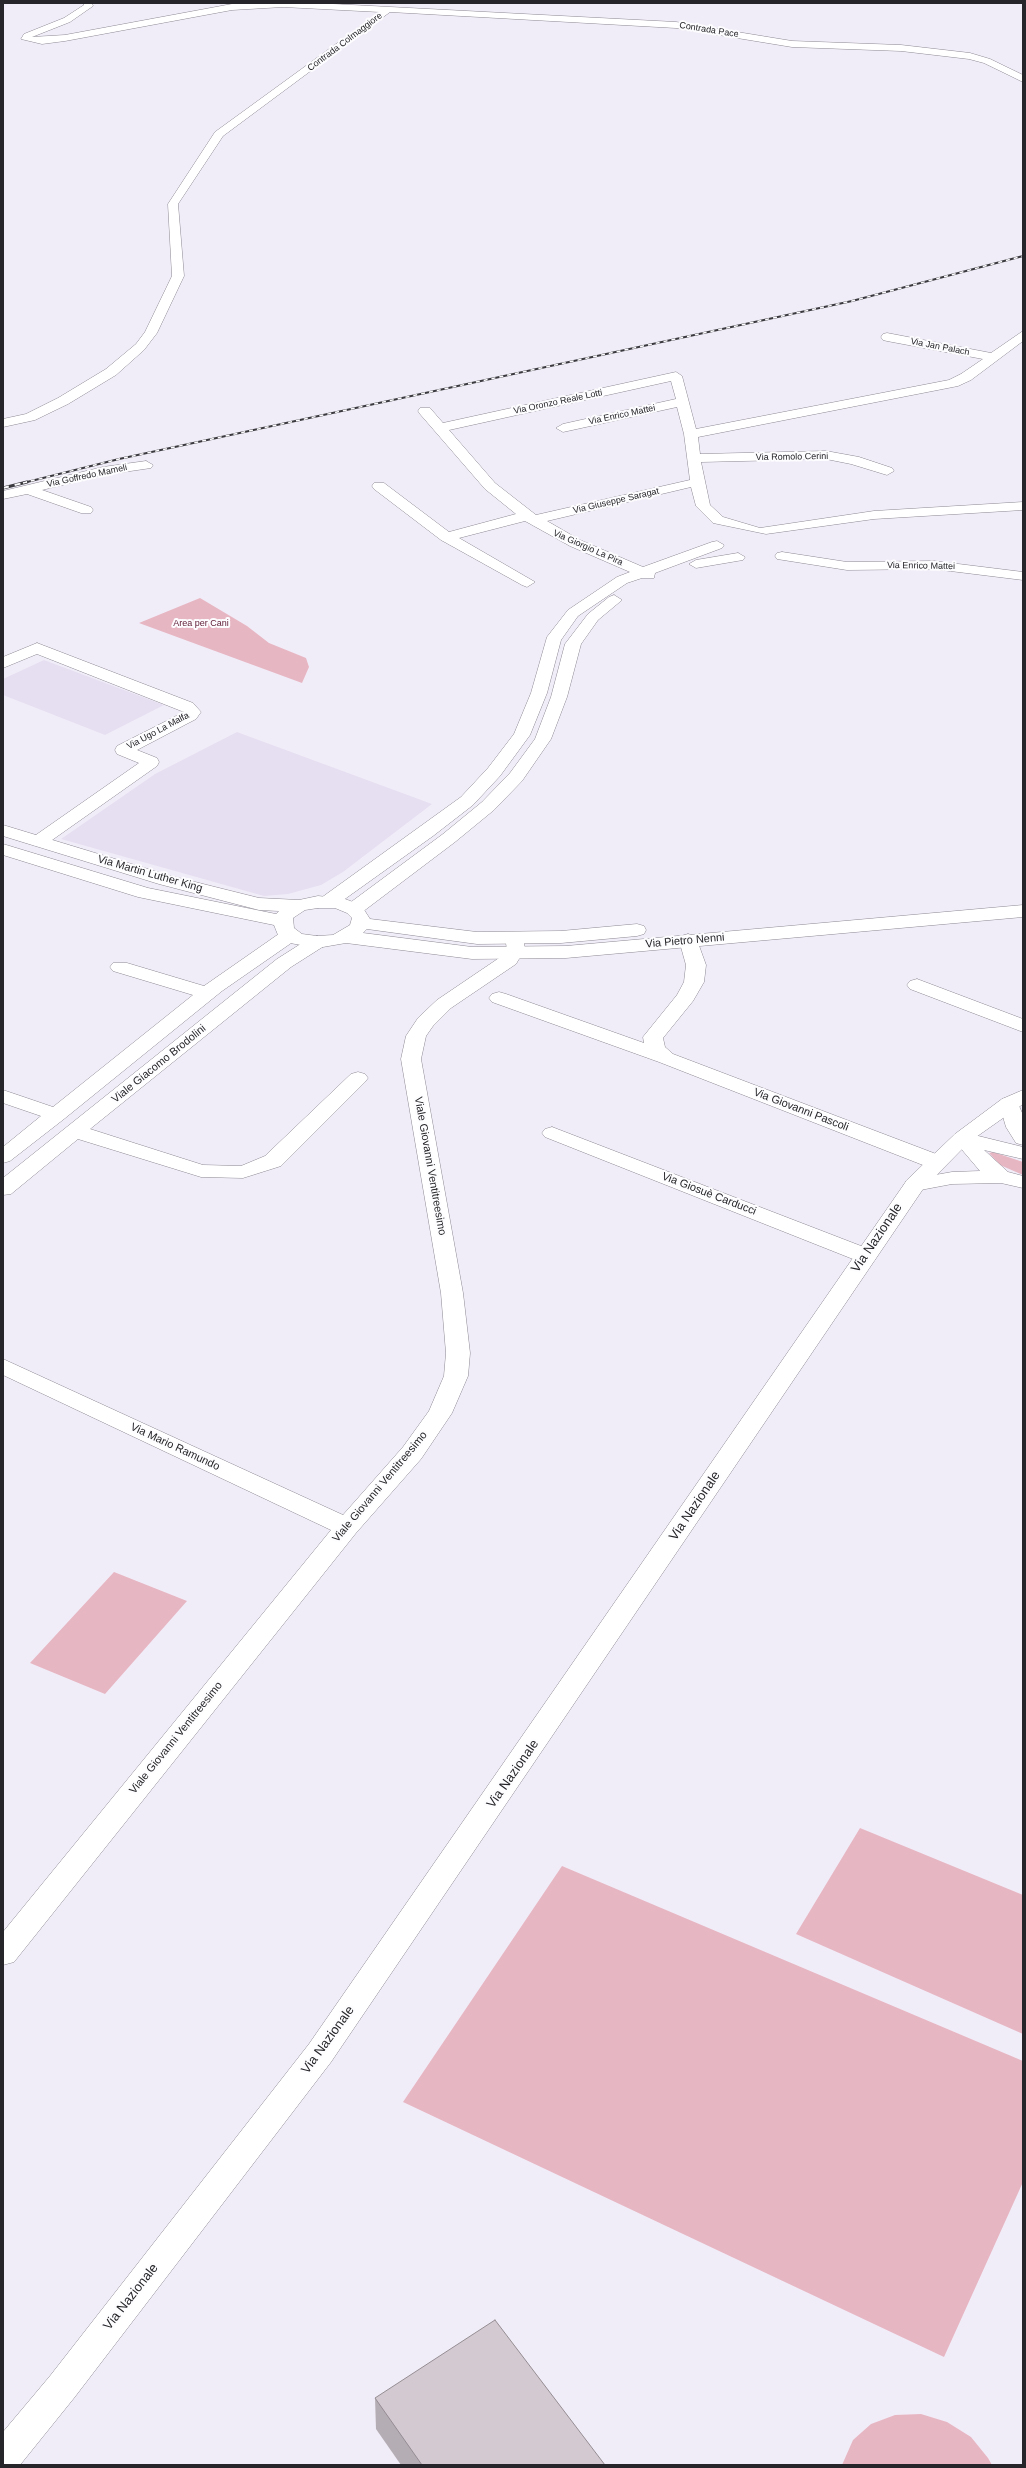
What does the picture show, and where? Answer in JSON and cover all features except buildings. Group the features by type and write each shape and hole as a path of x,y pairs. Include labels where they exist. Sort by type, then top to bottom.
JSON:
{"street":[{"name":"Contrada Colmaggiore","path":"88,3 89,6 67,20 27,36 26,39 42,41 65,38 176,16 256,5 283,4 388,10"},
{"name":"Contrada Colmaggiore","path":"6,429 64,401 111,372 140,347 150,335 178,276 173,204 219,134 388,10"},
{"name":"Contrada Pace","path":"388,10 676,25 792,44 901,48 970,56 993,64 1023,79"},
{"path":"691,434 953,383 1023,335"},
{"name":"Via Jan Palach","path":"887,337 993,357"},
{"name":"Via Oronzo Reale Lotti","path":"440,428 676,376 682,402"},
{"path":"682,402 691,434 697,482 703,506 718,520 760,530"},
{"name":"Via Enrico Mattei","path":"563,428 682,402"},
{"name":"Via Giorgio La Pira","path":"425,411 490,486 531,518 575,543 648,574"},
{"name":"Via Romolo Cerini","path":"694,458 826,456 854,460 887,471"},
{"name":"Via Goffredo Mameli","path":"3,495 103,471 146,464"},
{"name":"Via Giuseppe Saragat","path":"446,537 697,482"},
{"path":"379,486 446,537 528,582"},
{"name":"Via Goffredo Mameli","path":"27,489 86,510"},
{"path":"328,902 427,832 467,801 494,772 522,734 539,693 553,640 573,613 598,594 685,558 733,532 760,530 874,515 1023,506"},
{"path":"793,543 823,532 890,523 1023,516"},
{"path":"317,942 346,937 359,928 357,916 488,806 516,777 543,739 559,697 573,644 593,617 648,574 701,562 745,558 721,550 718,520"},
{"name":"Via Enrico Mattei","path":"760,530 785,536 818,560"},
{"name":"Via Enrico Mattei","path":"793,543 791,551 776,557 818,560 847,566 934,565 1023,576"},
{"name":"Via Ugo La Malfa","path":"3,663 37,648 187,706 193,712 190,716 123,750 152,762 39,841"},
{"name":"Via Martin Luther King","path":"3,830 165,880 259,904 299,906 328,902"},
{"path":"427,832 449,838"},
{"name":"Via Martin Luther King","path":"3,848 144,893 286,928 317,942"},
{"name":"Via Pietro Nenni","path":"346,937 472,953 561,937 1023,896"},
{"name":"Via Pietro Nenni","path":"328,902 357,916 478,938 513,946 566,952 1023,911"},
{"path":"3,1157 208,993 258,955 286,928 285,915 299,906"},
{"name":"Via Giovanni Pascoli","path":"666,1058 655,1049 653,1037 686,997 694,982 696,965 688,940"},
{"name":"Viale Giacomo Brodolini","path":"3,1189 284,963 317,942"},
{"name":"Viale Giovanni Ventitreesimo","path":"3,1953 347,1527 420,1441 440,1413 456,1376 458,1353 452,1294 411,1060 416,1036 425,1022 444,1004 499,967 513,946"},
{"path":"120,967 208,993"},
{"path":"917,985 1023,1026"},
{"name":"Via Giovanni Pascoli","path":"499,998 666,1058 936,1162"},
{"path":"75,1131 201,1171 243,1172 273,1161 358,1078"},
{"path":"3,1096 57,1115"},
{"path":"1016,1100 1016,1127 1023,1139"},
{"name":"Via Nazionale","path":"3,2459 62,2387 320,2053 914,1185 962,1138 1016,1100"},
{"name":"Via Giosuè Carducci","path":"552,1133 866,1256"},
{"path":"962,1138 1023,1153"},
{"path":"962,1138 989,1168 1001,1177"},
{"path":"914,1185 952,1178 1001,1177 1023,1182"},
{"name":"Via Mario Ramundo","path":"3,1366 347,1527"}],"shaded area":[{"path":"44,660 164,705 105,735 3,695 3,679"},
{"path":"237,732 432,804 343,872 321,885 288,894 264,896 61,839 155,774"}],"green space":[{"name":"Area per Cani","path":"200,598 247,626 269,643 306,658 309,667 302,683 139,623"},
{"path":"993,1152 1023,1162 1023,1175 1000,1165 989,1153"},
{"path":"114,1572 187,1601 105,1694 30,1663"},
{"path":"860,1828 1023,1895 1023,2034 796,1934"},
{"path":"562,1866 1023,2061 1023,2182 944,2357 403,2102"},
{"path":"921,2414 947,2422 971,2437 992,2465 842,2465 853,2440 871,2424 895,2415"}],"railway":[{"path":"3,488 119,459 852,301 1023,256"}]}
